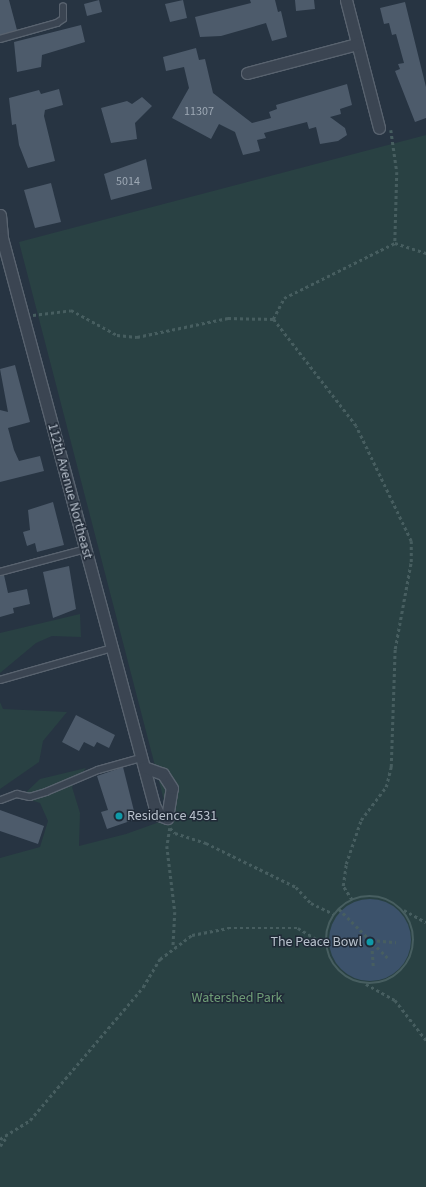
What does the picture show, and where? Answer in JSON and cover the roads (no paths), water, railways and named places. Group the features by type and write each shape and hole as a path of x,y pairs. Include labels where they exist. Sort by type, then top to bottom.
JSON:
{"street":[{"path":"346,0 379,128"},
{"path":"247,73 357,44"},
{"name":"112th Avenue Northeast","path":"0,215 2,238 154,805 159,815 169,823 172,788 164,774 143,762"}],"lane":[{"path":"0,39 57,22 63,19 64,7"},
{"path":"0,572 86,549"},
{"path":"0,680 112,648"},
{"path":"1,800 17,794 30,797 46,792 98,770 143,762"}],"water":[{"name":"The Peace Bowl","path":"370,899 386,902 399,911 408,924 411,940 408,956 399,969 386,978 370,981 354,978 341,969 332,956 329,940 332,924 341,911 354,902"}],"place":[{"name":"Residence 4531","path":"119,816"},
{"name":"The Peace Bowl","path":"370,942"}],"park label":[{"name":"Watershed Park","path":"237,998"}]}
